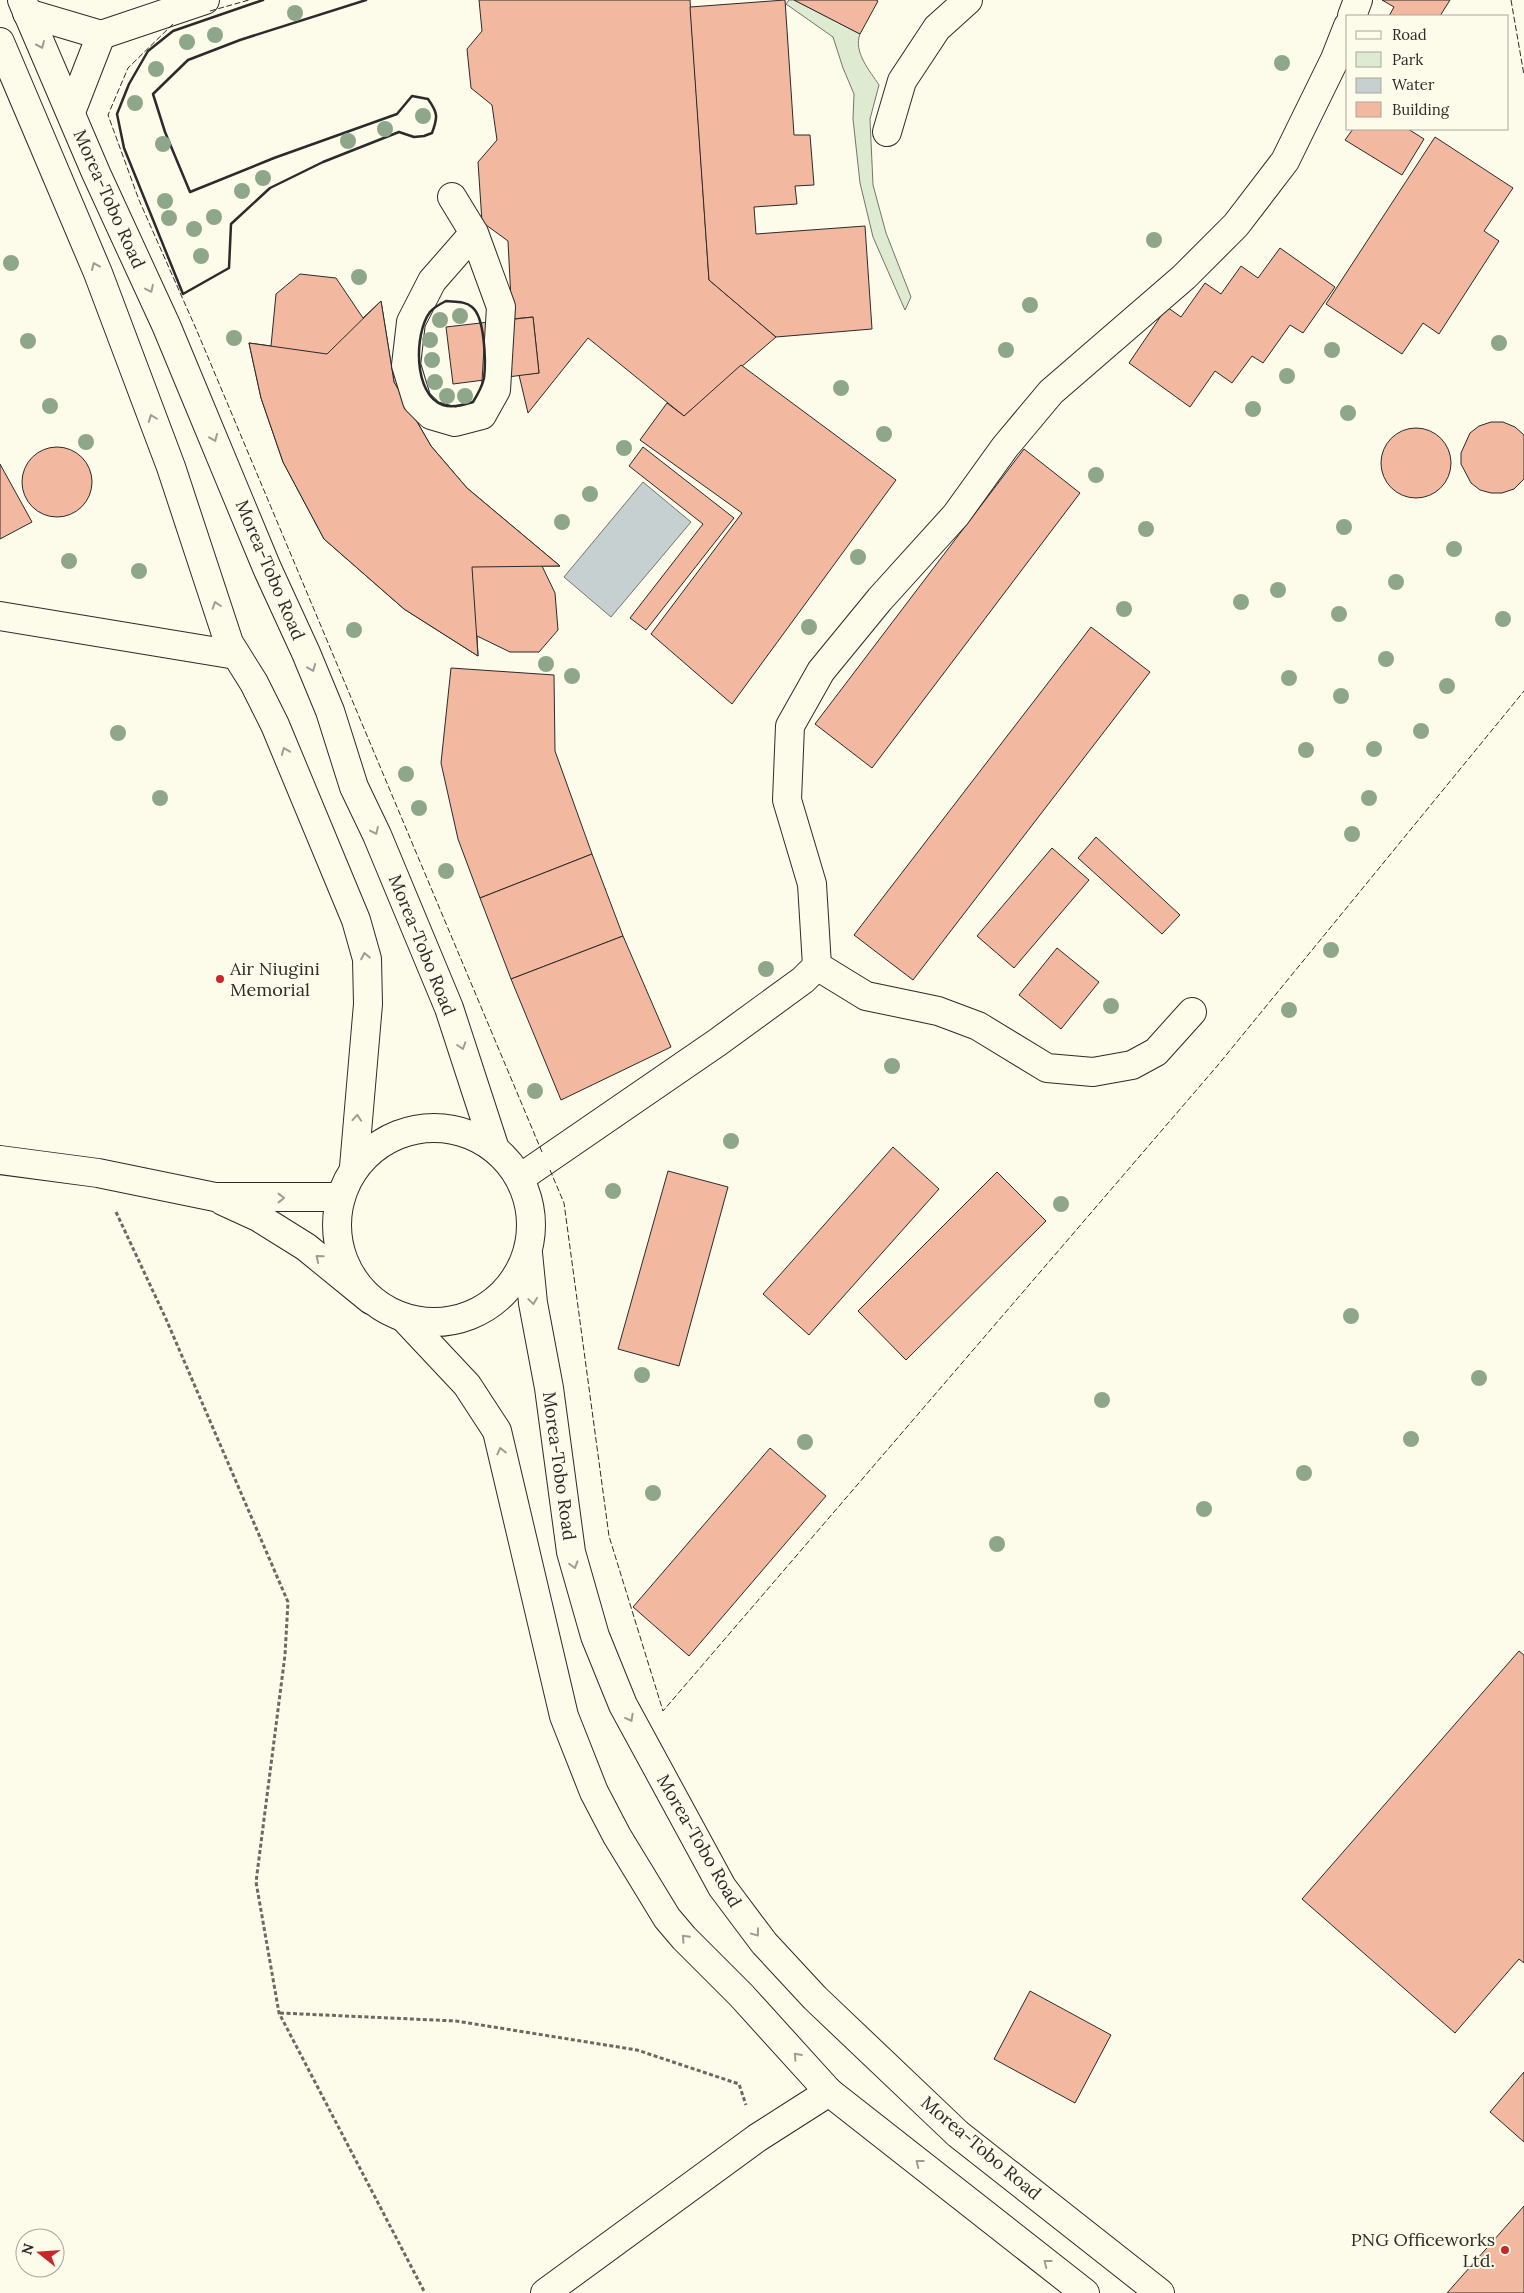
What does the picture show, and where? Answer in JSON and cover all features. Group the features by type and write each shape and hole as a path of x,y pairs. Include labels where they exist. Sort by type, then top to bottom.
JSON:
{"main road":[{"path":"24,6 101,36 205,0"},
{"path":"887,132 902,81 937,28 968,0"},
{"path":"1352,15 1358,0"},
{"name":"Morea-Tobo Road","path":"24,6 96,173 166,325 330,711 354,786 377,835 449,1008 496,1149"},
{"path":"520,1178 718,1042 803,980 817,966 812,884 788,800 790,726 822,671 880,598 956,515 1005,447 1051,392 1184,277 1236,224 1285,161 1335,59 1346,31"},
{"path":"71,112 101,36"},
{"path":"0,42 98,273 171,467 229,643 275,725 356,920 367,959 368,1004 354,1167 341,1197 337,1235 347,1271 371,1300"},
{"path":"452,197 474,233 501,307 496,390 482,415 455,422 431,416 417,401 406,365 411,322 432,281 474,233"},
{"path":"0,616 236,655"},
{"path":"817,966 866,996 938,1011 978,1026 1047,1068 1093,1072 1132,1065 1156,1052 1192,1012"},
{"path":"354,1167 390,1139 426,1128 462,1132 496,1149 520,1178 531,1215 528,1253 510,1287 480,1311 444,1323 405,1319"},
{"path":"0,1160 98,1173 215,1197 341,1197"},
{"path":"215,1197 258,1217 306,1247 371,1300 405,1319 467,1384 497,1431 564,1716 594,1792 617,1836 667,1918 684,1938 741,1995 829,2092 1085,2293"},
{"name":"Morea-Tobo Road","path":"528,1253 533,1303 549,1388 570,1552 595,1636 623,1705 722,1887 764,1943 815,1998 958,2134 1160,2293"},
{"path":"546,2293 757,2138 829,2092"}],"path":[{"path":"98,1173 166,1319 288,1602 285,1655 256,1882 280,2013 425,2293"},
{"path":"280,2013 456,2021 637,2050 739,2084 757,2138"}],"green space":[{"path":"789,0 794,0 860,34 858,41 861,54 879,85 870,119 873,185 886,233 911,297 905,310 873,237 860,183 853,119 854,94 833,37 786,4"}],"water":[{"path":"643,482 691,522 611,617 564,577"}],"building":[{"path":"479,0 690,0 709,280 776,337 684,416 588,338 528,413 519,375 539,373 533,317 512,319 508,241 482,222 478,162 497,140 492,105 471,88 467,49 482,31"},
{"path":"785,0 794,135 810,135 814,185 795,186 797,204 754,207 756,234 865,226 872,329 776,337 709,280 690,7"},
{"path":"794,0 876,0 878,1 860,34"},
{"path":"1382,0 1450,0 1441,15 1390,15 1394,7"},
{"path":"1352,130 1410,130 1424,139 1402,175 1345,140"},
{"path":"1435,137 1513,188 1484,231 1499,241 1439,334 1423,323 1402,354 1326,304"},
{"path":"1280,248 1335,287 1303,333 1290,325 1263,363 1252,356 1232,383 1215,371 1190,407 1129,363 1167,307 1181,317 1205,283 1221,294 1241,266 1258,278"},
{"path":"300,274 336,278 363,318 381,301 394,382 431,446 467,488 560,566 542,566 555,593 558,630 539,652 510,652 477,636 478,656 404,609 324,539 283,462 261,398 249,343 271,346 276,294"},
{"path":"381,301 394,382 431,446 467,488 560,566 472,567 478,656 404,609 324,539 283,462 261,398 249,343 327,354"},
{"path":"533,317 539,373 453,384 446,327"},
{"path":"741,365 896,480 732,704 651,634 742,513 640,440 667,403 684,416"},
{"path":"1491,422 1503,422 1515,427 1524,435 1524,479 1514,489 1502,493 1480,490 1471,483 1461,464 1461,453 1470,433 1479,426"},
{"path":"1423,428 1436,434 1445,443 1449,449 1451,463 1449,477 1441,488 1430,496 1409,498 1402,496 1391,488 1383,477 1381,456 1383,449 1391,438 1402,430"},
{"path":"50,447 64,447 77,453 86,462 92,475 90,495 82,507 64,517 50,517 37,511 28,502 22,489 22,475 28,462 37,453"},
{"path":"643,447 734,518 646,630 630,618 703,524 629,466"},
{"path":"1024,449 1080,493 872,768 815,724"},
{"path":"0,464 32,522 0,539"},
{"path":"1091,627 1150,672 913,980 854,935"},
{"path":"451,668 554,675 555,751 592,854 480,898 458,839 441,763"},
{"path":"1096,837 1180,915 1162,934 1078,858"},
{"path":"1052,848 1089,880 1014,968 977,936"},
{"path":"592,854 623,936 511,979 480,898"},
{"path":"623,936 671,1047 561,1100 511,979"},
{"path":"1057,948 1099,982 1061,1029 1019,995"},
{"path":"893,1147 939,1189 809,1335 763,1294"},
{"path":"668,1171 728,1187 679,1366 618,1349"},
{"path":"997,1172 1046,1221 906,1360 858,1311"},
{"path":"770,1448 826,1496 689,1656 633,1607"},
{"path":"1519,1651 1524,1655 1524,1963 1519,1959 1455,2033 1302,1899"},
{"path":"1030,1991 1111,2035 1075,2103 994,2059"},
{"path":"1524,2072 1524,2142 1490,2112"},
{"name":"PNG Officeworks Ltd.","path":"1524,2206 1524,2293 1447,2293"}],"fence":[{"path":"210,11 249,0"},
{"path":"1511,0 1524,75"},
{"path":"173,24 128,68 108,115 139,200 197,331 542,1152"},
{"path":"550,1170 564,1203 609,1536 663,1711 1218,1065 1524,691"}],"wall":[{"path":"263,0 173,31 148,51 129,84 117,114 124,148 183,294 229,268 231,224 270,188 323,162 399,132 414,137 432,133 436,115 428,99 412,96 397,114 274,158 190,192 165,132 153,94 188,60 240,40 366,0"},
{"path":"446,301 466,304 476,312 480,320 485,351 484,378 473,402 454,406 443,405 433,399 421,377 419,363 421,334 425,322 430,312 446,301"}],"place":[{"name":"Air Niugini Memorial","path":"220,979"},
{"name":"PNG Officeworks Ltd.","path":"1505,2250"}]}
